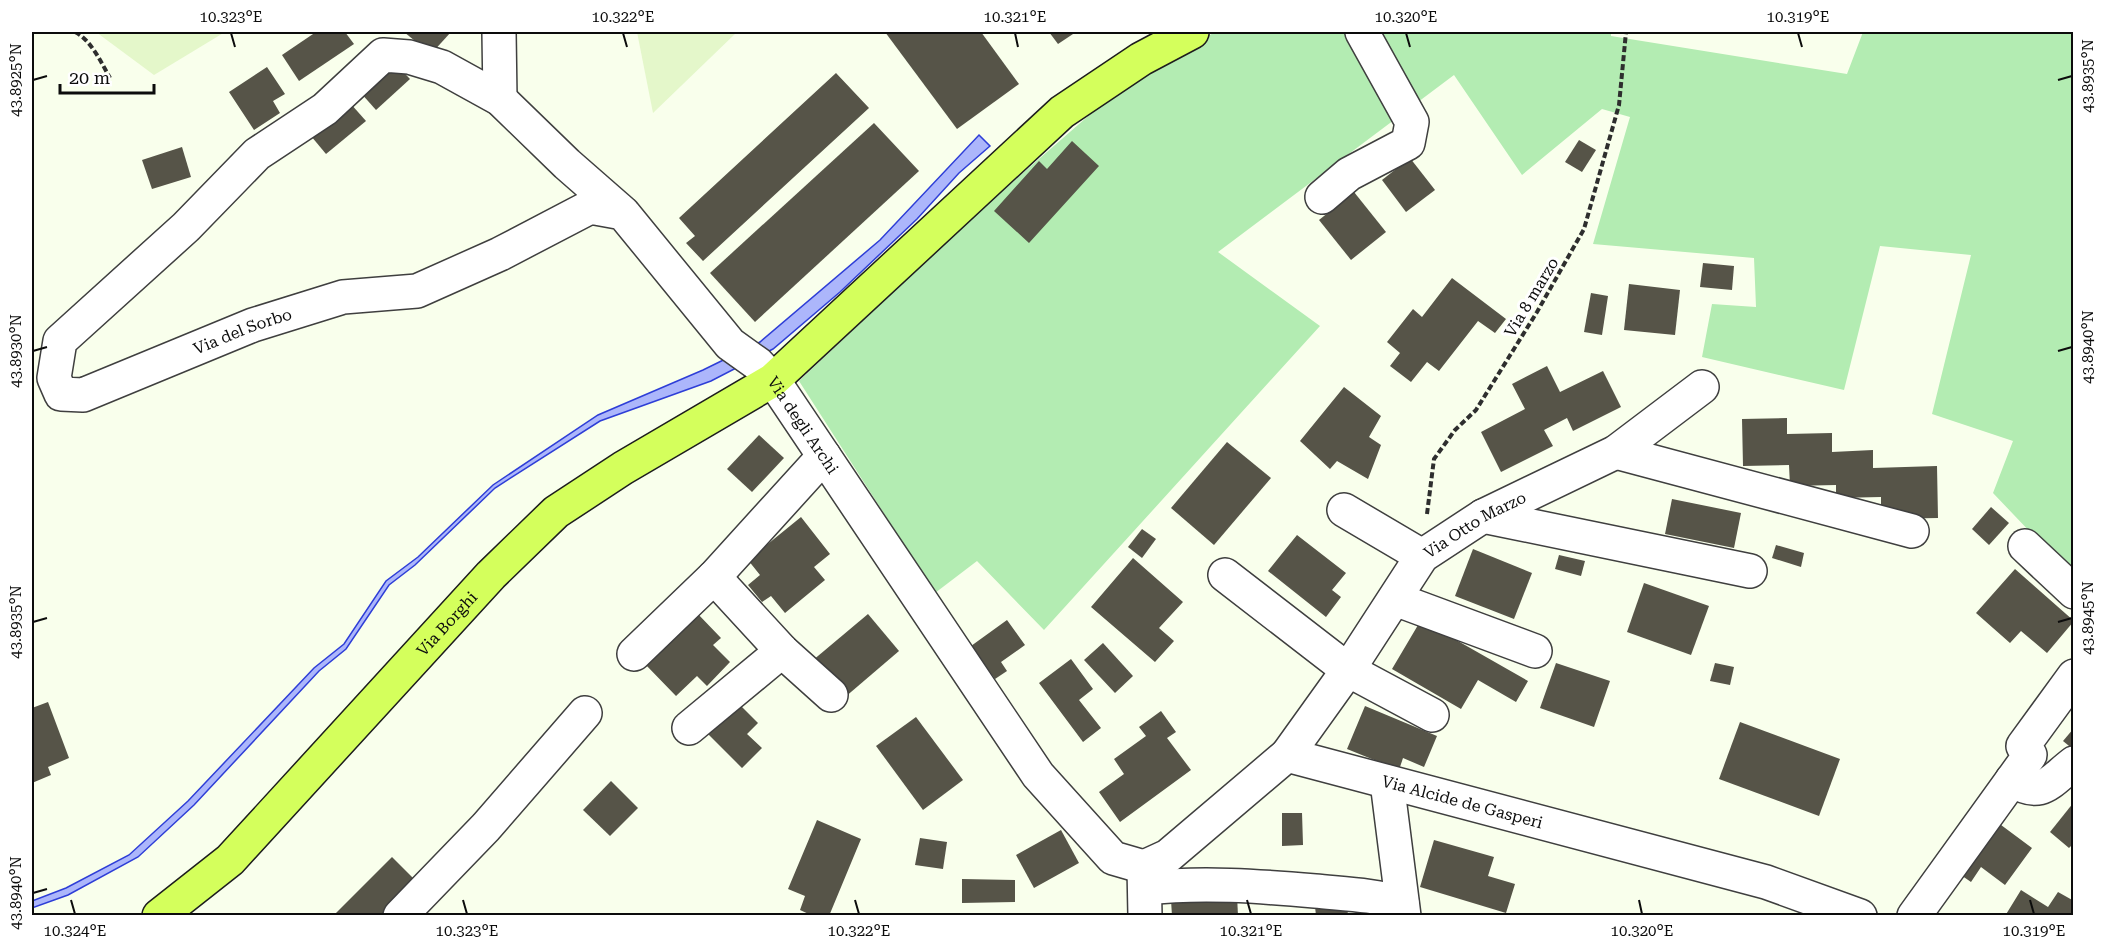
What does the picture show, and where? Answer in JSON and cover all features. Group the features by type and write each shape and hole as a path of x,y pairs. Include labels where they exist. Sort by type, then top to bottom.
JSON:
{"main road":[{"name":"Via degli Archi","path":"766,372 1062,112 1141,59 1192,32"},
{"name":"Via Borghi","path":"159,915 230,860 491,575 556,512 766,372"}],"street":[{"path":"499,32 500,99 567,164 623,213 730,344 766,372"},
{"path":"1322,197 1349,174 1408,143 1412,122 1362,32"},
{"name":"Via del Sorbo","path":"500,99 442,67 409,57 383,55 325,109 257,154 186,227 60,341 54,378 61,394 83,395 253,325 343,297 417,291 500,254 590,207 623,213"},
{"name":"Via degli Archi","path":"766,372 1038,776 1145,890"},
{"name":"Via Otto Marzo","path":"1287,755 1348,670 1422,556 1483,516 1616,452 1702,387"},
{"path":"1616,452 1912,531"},
{"path":"634,654 714,577 824,456"},
{"path":"1344,510 1422,556"},
{"path":"1483,516 1750,571"},
{"path":"2025,546 2073,592"},
{"path":"1226,575 1348,670 1432,716"},
{"path":"714,577 782,651 831,695"},
{"path":"1395,599 1535,651"},
{"path":"689,728 782,651"},
{"path":"1914,915 2030,755 2023,746 2073,676"},
{"path":"400,915 486,827 585,713"},
{"path":"1145,890 1168,856 1287,755"},
{"name":"Via Alcide de Gasperi","path":"1287,755 1766,882 1860,915"},
{"path":"2012,780 2028,789 2043,788 2073,763"},
{"path":"1387,782 1403,909"},
{"path":"1145,890 1186,884 1279,888 1380,897 1403,909"}],"path":[{"path":"75,32 81,35 99,58 110,78"},
{"name":"Via 8 marzo","path":"1422,556 1434,459 1455,430 1476,410 1537,312 1584,229 1618,105 1626,32"}],"green space":[{"path":"96,32 225,32 154,75"},
{"path":"637,32 737,32 653,113"},
{"path":"1215,32 1611,32 1611,36 1847,74 1863,32 2073,32 2073,577 1993,493 2013,441 1932,414 1971,255 1880,246 1844,390 1702,357 1712,304 1756,307 1754,258 1593,244 1630,117 1602,109 1522,175 1454,75 1218,252 1320,326 1044,630 977,561 935,593 799,381 978,212 1094,111 1136,78"}],"water":[{"path":"979,135 990,146 959,173 917,219 840,292 773,349 711,381 600,421 495,488 415,565 389,585 346,649 319,671 194,805 138,857 68,895 32,908 32,901 66,888 129,855 188,801 314,668 344,644 386,581 418,557 493,485 598,415 703,370 760,342 880,240"}],"building":[{"path":"316,32 345,32 354,44 299,81 282,55"},
{"path":"404,32 451,32 431,54"},
{"path":"885,32 981,32 1019,84 957,129"},
{"path":"1049,32 1076,32 1058,44"},
{"path":"394,62 410,79 376,110 360,92"},
{"path":"267,67 285,94 273,101 280,113 254,130 229,92"},
{"path":"836,73 869,108 703,261 686,243 695,236 679,218"},
{"path":"350,103 366,121 326,154 311,136"},
{"path":"874,123 919,171 755,322 710,273"},
{"path":"1579,140 1596,150 1582,172 1565,162"},
{"path":"1072,141 1099,166 1029,243 994,211 1039,161 1047,169"},
{"path":"182,147 191,177 152,189 142,160"},
{"path":"1410,158 1435,190 1406,212 1382,180"},
{"path":"1354,192 1386,232 1351,260 1319,220"},
{"path":"1703,263 1734,266 1732,290 1700,287"},
{"path":"1452,278 1506,319 1495,333 1478,321 1439,371 1427,362 1411,382 1390,366 1400,353 1387,342 1413,309 1422,317"},
{"path":"1629,284 1680,290 1675,335 1624,330"},
{"path":"1591,293 1608,296 1602,335 1584,332"},
{"path":"1547,366 1560,392 1603,371 1621,407 1573,431 1567,418 1544,430 1553,446 1501,472 1481,432 1525,409 1512,384"},
{"path":"1344,387 1381,416 1369,437 1381,445 1368,479 1337,461 1330,469 1300,441"},
{"path":"1787,418 1787,434 1832,433 1832,452 1873,450 1873,468 1937,466 1938,518 1881,519 1881,497 1836,498 1836,485 1790,486 1789,465 1743,466 1742,419"},
{"path":"759,435 784,458 752,492 727,469"},
{"path":"1227,442 1271,478 1214,545 1171,508"},
{"path":"1672,499 1741,513 1734,548 1665,534"},
{"path":"1991,507 2009,523 1989,545 1972,529"},
{"path":"801,517 830,554 814,567 825,580 785,613 771,596 762,602 748,585 760,575 748,560"},
{"path":"1142,529 1156,539 1142,558 1128,547"},
{"path":"1297,535 1346,573 1332,590 1341,597 1326,617 1268,571"},
{"path":"1776,545 1804,553 1801,567 1772,558"},
{"path":"1473,549 1532,573 1514,619 1455,596"},
{"path":"1559,555 1585,561 1581,576 1555,569"},
{"path":"1133,558 1183,602 1159,628 1174,641 1155,662 1091,607"},
{"path":"2015,569 2074,621 2047,653 2021,631 2010,643 1976,613"},
{"path":"1644,583 1709,606 1691,655 1627,632"},
{"path":"696,612 721,638 713,645 730,662 707,686 697,676 676,696 644,663"},
{"path":"868,614 899,651 844,698 812,661"},
{"path":"1007,620 1025,645 1001,662 1007,671 995,679 971,646"},
{"path":"1421,620 1528,681 1516,702 1478,680 1461,709 1392,669"},
{"path":"1103,643 1133,676 1115,693 1084,660"},
{"path":"1071,659 1093,689 1079,700 1101,728 1083,742 1039,683"},
{"path":"1556,663 1610,681 1594,727 1540,708"},
{"path":"1715,663 1734,667 1730,685 1710,681"},
{"path":"734,699 758,723 747,734 762,748 742,768 703,729"},
{"path":"48,702 69,758 48,767 51,775 32,783 32,708"},
{"path":"1365,706 1437,736 1424,767 1403,758 1399,770 1347,749"},
{"path":"1161,711 1176,732 1167,738 1191,770 1120,822 1099,792 1124,774 1114,759 1146,736 1139,727"},
{"path":"916,717 963,780 923,810 876,746"},
{"path":"1740,722 1840,759 1819,816 1719,779"},
{"path":"2074,728 2074,750 2063,741"},
{"path":"611,781 638,808 610,836 583,810"},
{"path":"2074,802 2074,843 2069,848 2050,832"},
{"path":"1282,813 1302,813 1303,845 1282,846"},
{"path":"817,820 861,839 829,916 813,916 800,910 805,896 788,889"},
{"path":"1997,822 2032,848 2005,885 1981,867 1971,882 1958,873"},
{"path":"1061,830 1079,863 1034,888 1016,855"},
{"path":"920,838 947,842 943,869 915,865"},
{"path":"1434,840 1494,857 1488,876 1515,884 1506,913 1420,887"},
{"path":"392,857 420,885 389,916 333,916"},
{"path":"962,879 1015,880 1015,902 962,903"},
{"path":"2021,890 2048,907 2058,892 2074,901 2074,916 2005,916"},
{"path":"1237,895 1238,916 1172,916 1171,900"},
{"path":"1347,904 1348,916 1316,916 1315,906"}]}
